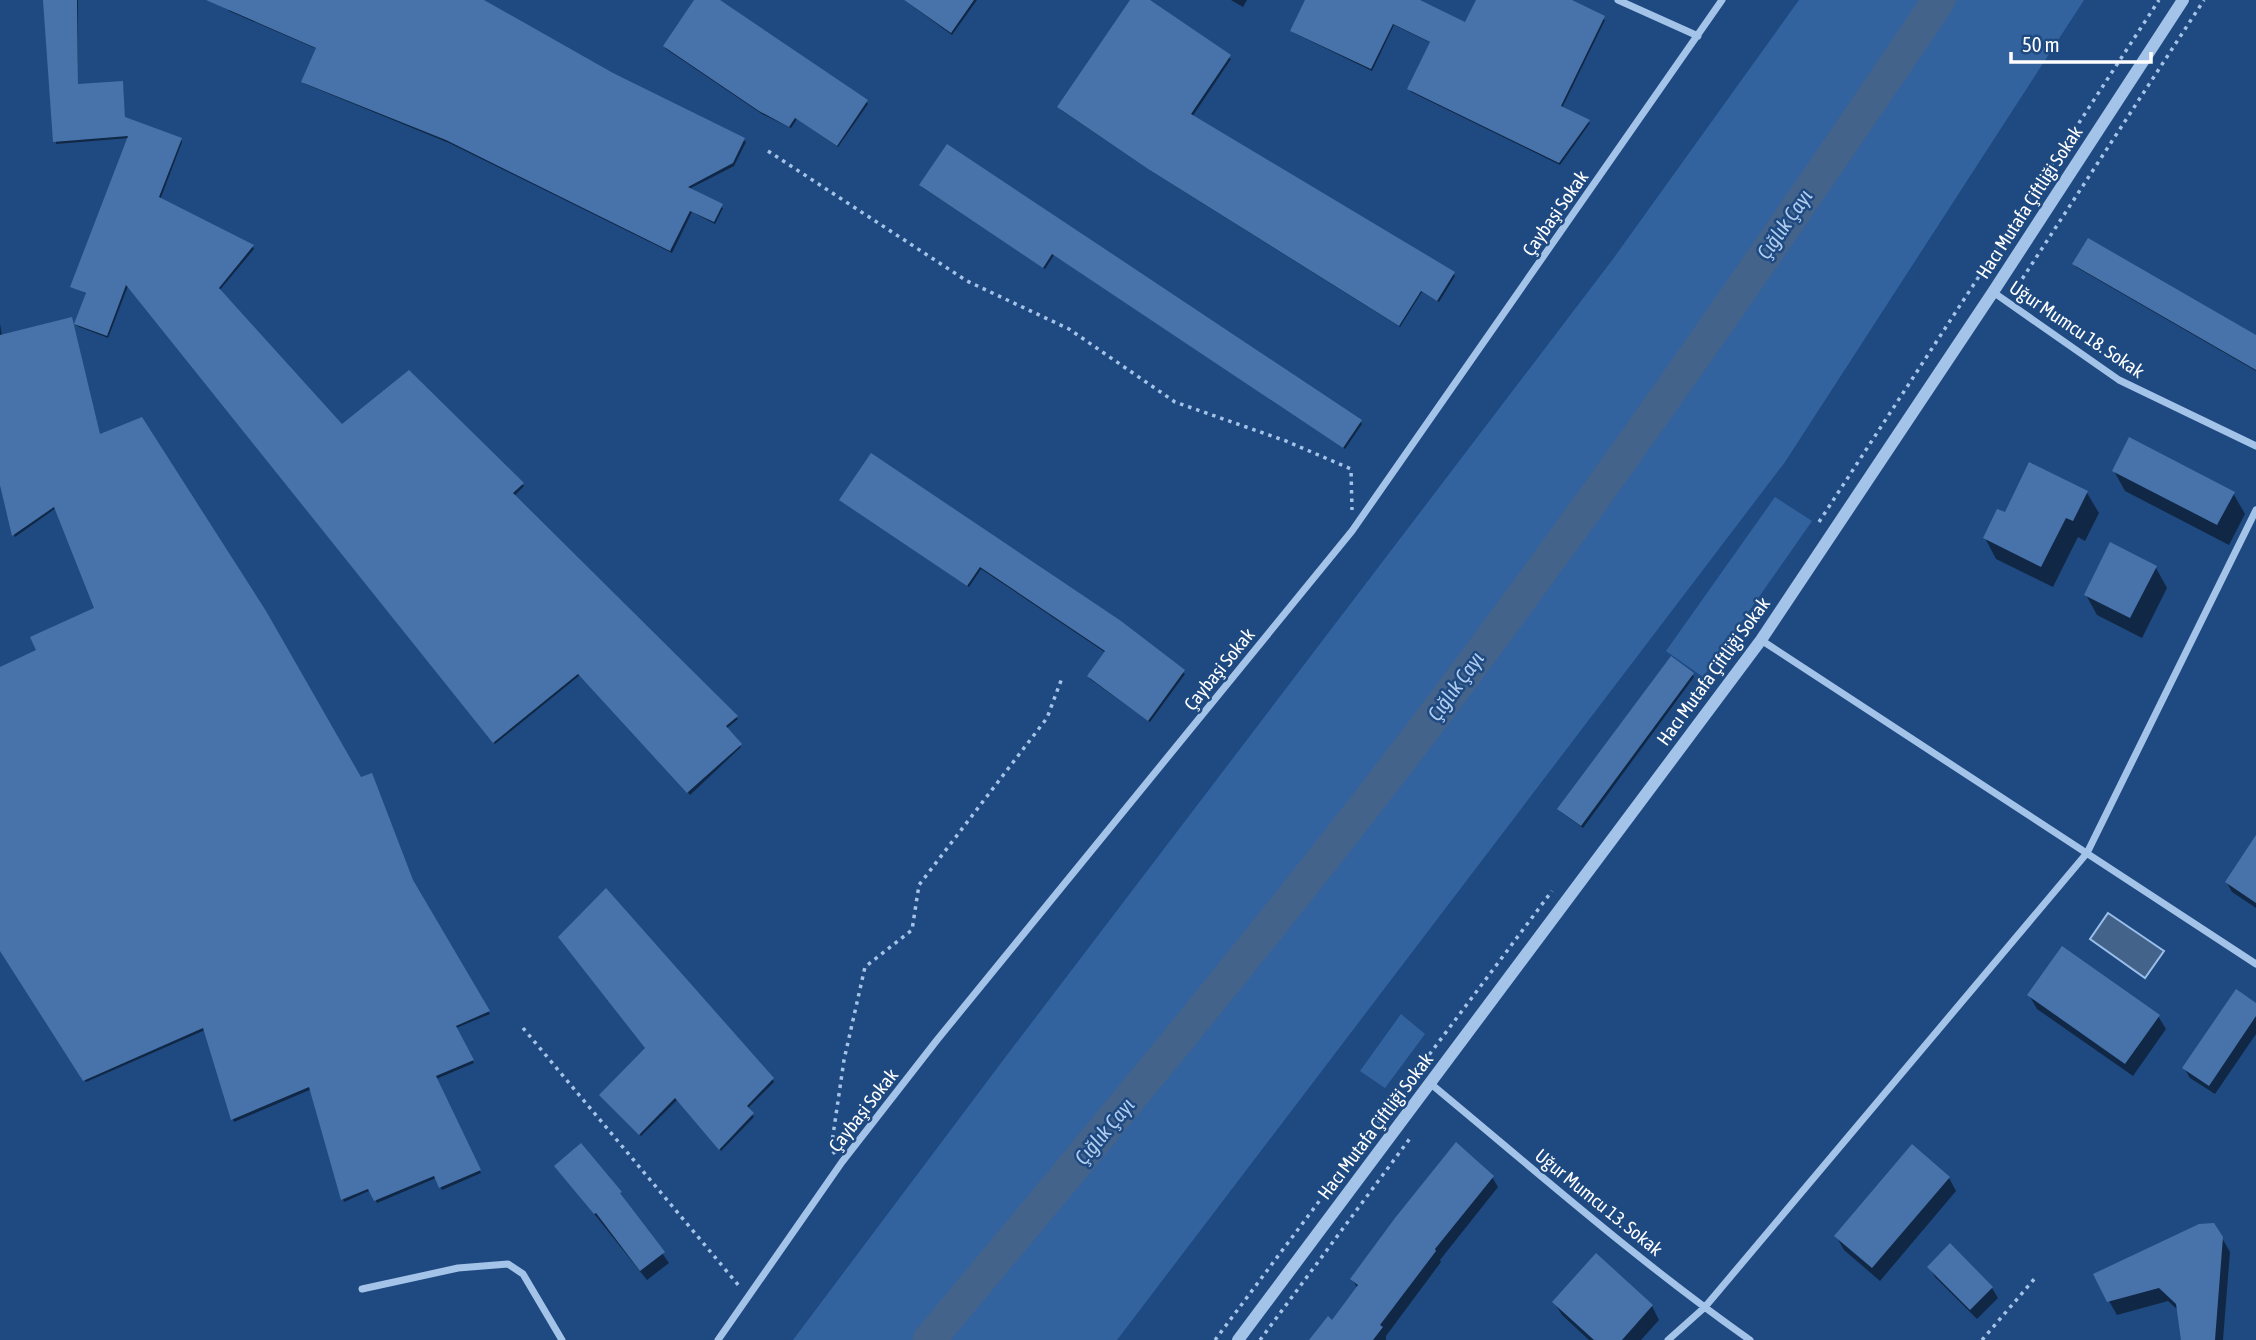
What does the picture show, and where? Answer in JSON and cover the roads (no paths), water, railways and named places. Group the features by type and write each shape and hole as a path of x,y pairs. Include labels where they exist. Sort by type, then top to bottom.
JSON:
{"street":[{"path":"1618,0 1698,36"},
{"name":"Çaybaşi Sokak","path":"718,1340 842,1162 945,1030 1352,531 1723,0"},
{"name":"Hacı Mutafa Çiftliği Sokak","path":"1238,1340 1432,1084 1761,640 1993,292 2183,0"},
{"name":"Uğur Mumcu 18. Sokak","path":"1993,292 2119,380 2256,446"},
{"path":"1668,1340 1705,1307 2087,853 2256,510"},
{"path":"1761,640 2256,964"},
{"name":"Uğur Mumcu 13. Sokak","path":"1432,1084 1705,1307 1750,1340"},
{"path":"362,1289 458,1268 508,1264 523,1275 562,1340"}],"waterway":[{"name":"Çığlık Çayı","path":"929,1340 1241,962 1423,730 1686,368 1939,0"}]}
